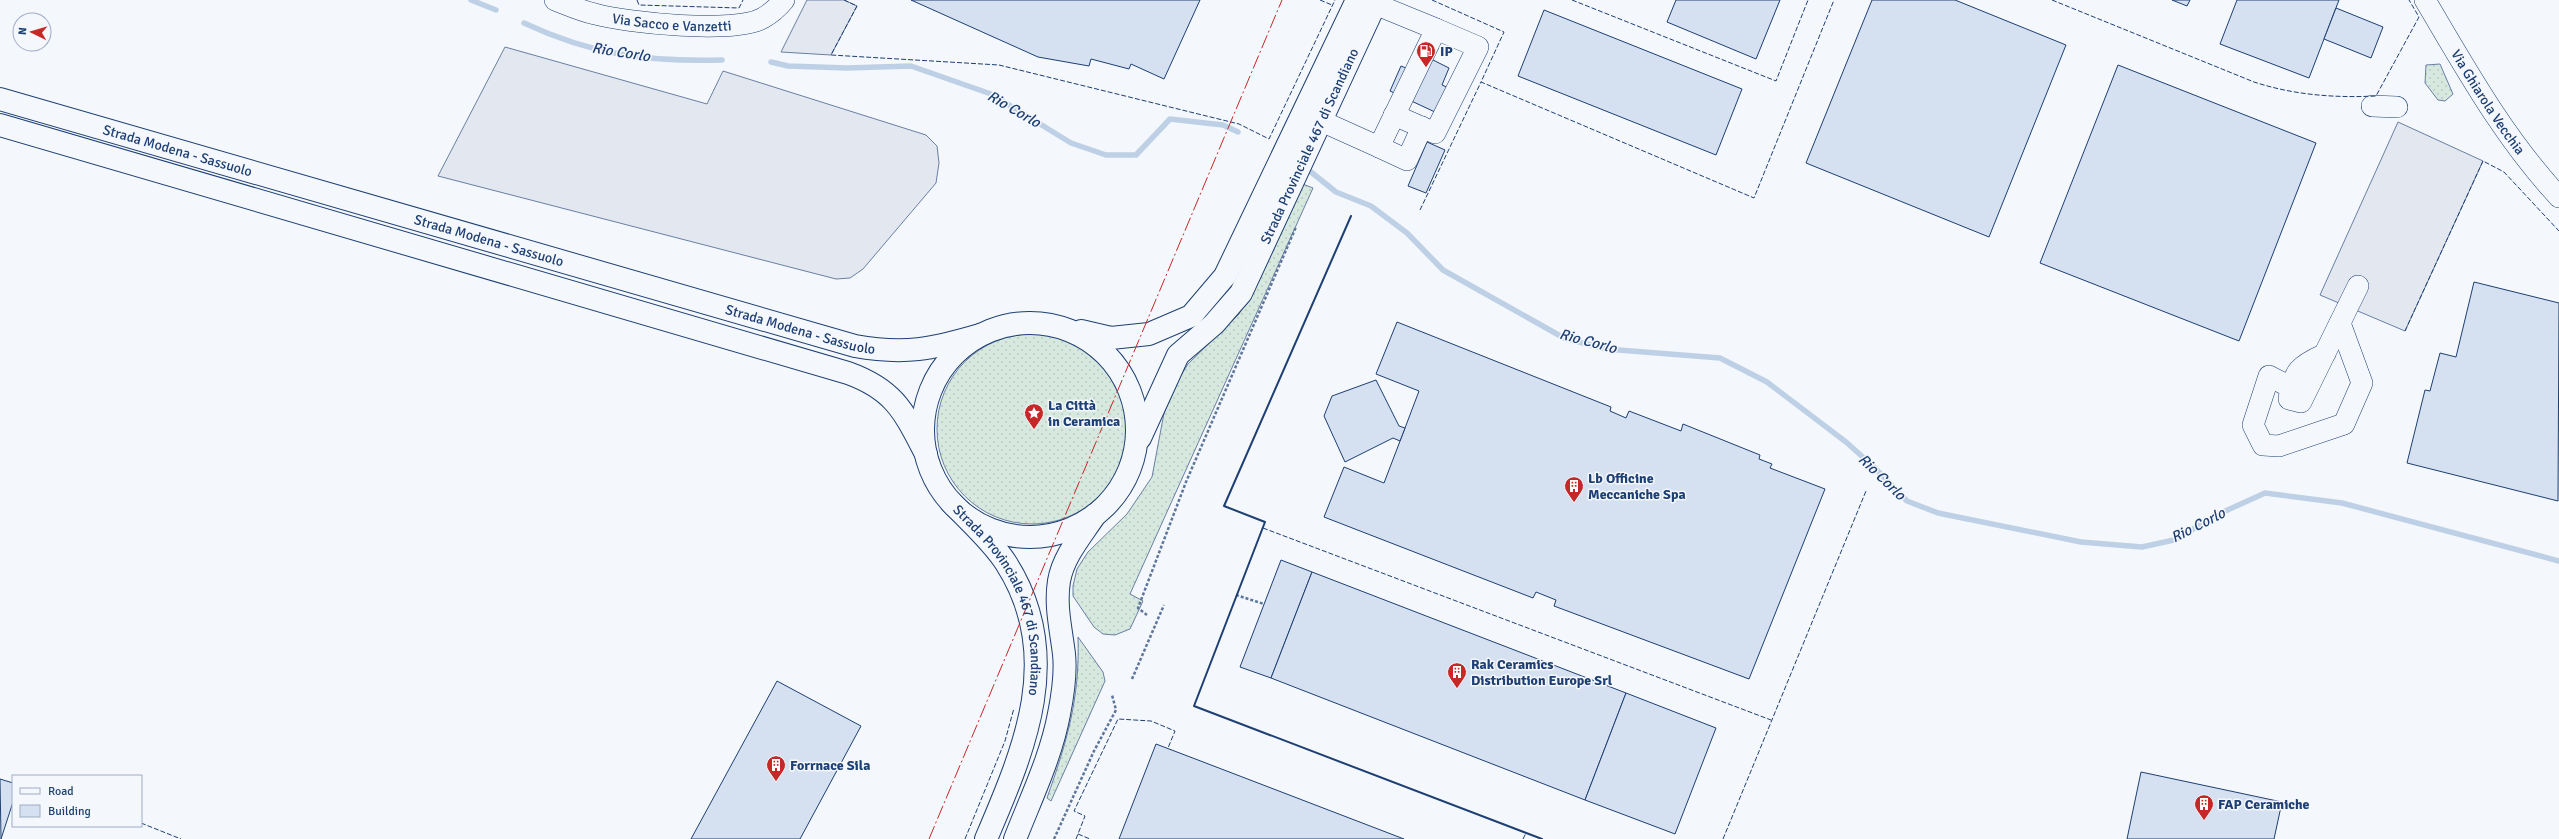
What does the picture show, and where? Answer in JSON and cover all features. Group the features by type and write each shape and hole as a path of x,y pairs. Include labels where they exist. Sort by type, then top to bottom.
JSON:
{"main road":[{"name":"Strada Provinciale 467 di Scandiano","path":"1015,839 1049,756 1059,714 1064,661 1057,600 1059,580 1070,551 1095,515 1111,500 1125,479 1136,447 1178,354 1214,324 1241,293 1319,120 1370,1"},
{"name":"Strada Provinciale 467 di Scandiano","path":"986,839 1009,786 1030,721 1037,677 1034,640 1025,600 1006,562 951,502 938,484 926,454 923,428 928,397 942,369 954,355 980,335 1001,326 1030,322 1111,338 1149,334 1191,316 1225,276 1370,1"},
{"name":"Strada Modena - Sassuolo","path":"0,99 855,346 887,352 916,350 980,335"},
{"name":"Strada Modena - Sassuolo","path":"0,125 848,372 868,380 886,393 904,411 926,454"},
{"name":"Strada Provinciale 467 di Scandiano","path":"1060,327 1085,337 1104,352 1125,380 1136,414 1136,447"},
{"name":"Strada Provinciale 467 di Scandiano","path":"951,502 977,523 1008,535 1038,537 1069,530 1095,515"}],"street":[{"name":"Via Sacco e Vanzetti","path":"555,0 595,14 636,23 695,26 730,25 763,19 784,0"},
{"name":"Via Ghiarola Vecchia","path":"2425,0 2496,120 2536,173 2559,197"},
{"path":"1370,1 1478,47 1435,133 1394,115"},
{"path":"1379,147 1436,30"},
{"path":"2372,106 2397,107"},
{"path":"1319,120 1407,160 1422,128"},
{"path":"2340,323 2362,383 2344,424 2279,446 2263,445 2253,425 2270,376 2290,387 2302,365 2325,354 2340,323 2358,286"}],"path":[{"path":"1147,615 1138,608 1186,482 1297,225"},
{"path":"1236,595 1264,604"},
{"path":"1132,679 1164,605"},
{"path":"1054,839 1094,751 1116,710 1112,695"}],"shaded area":[{"path":"807,0 844,0 857,6 831,55 781,52"},
{"path":"505,47 707,104 723,71 926,135 937,146 939,163 936,183 863,269 850,278 836,279 438,176"},
{"path":"2440,64 2453,94 2445,101 2438,100 2425,83 2426,65"},
{"path":"2398,122 2483,161 2405,331 2320,295"},
{"path":"1300,183 1313,188 1130,594 1143,601 1130,629 1115,635 1103,634 1094,627 1073,596 1073,586 1077,569 1088,552 1127,514 1152,477 1164,413 1179,378 1188,364 1239,314 1249,296"},
{"path":"1032,334 1059,338 1085,350 1099,362 1111,376 1123,402 1127,429 1123,456 1111,482 1099,496 1085,508 1059,520 1032,524 1005,520 979,508 965,496 953,482 941,456 937,429 941,402 953,376 965,362 979,350 1005,338"},
{"path":"1078,637 1103,672 1105,681 1051,801 1047,798 1061,758 1071,719 1077,680"}],"building":[{"path":"911,0 1200,0 1164,79 1131,64 1129,69 1091,59 1089,66 1038,57"},
{"path":"1676,0 1780,0 1756,59 1667,22"},
{"path":"1872,0 1955,0 2066,45 1989,237 1806,163"},
{"path":"2172,0 2190,0 2187,6"},
{"path":"2237,0 2339,0 2309,78 2220,44"},
{"path":"2336,8 2383,27 2371,58 2324,39"},
{"path":"1544,10 1742,89 1716,155 1518,76"},
{"path":"1431,59 1449,68 1442,85 1463,94 1452,120 1390,91 1401,66 1423,75"},
{"path":"2118,65 2316,143 2239,341 2040,263"},
{"path":"1427,142 1445,150 1426,193 1408,186"},
{"path":"2474,282 2559,303 2558,501 2407,463 2425,390 2430,391 2440,353 2456,357"},
{"name":"Lb Officine Meccaniche Spa","path":"1397,322 1611,407 1610,411 1626,418 1629,411 1681,431 1683,424 1760,455 1759,459 1772,464 1770,468 1825,489 1749,679 1554,606 1556,600 1536,592 1533,598 1324,517 1344,467 1384,483 1419,391 1376,374"},
{"path":"1376,380 1399,426 1405,428 1400,441 1393,438 1345,462 1324,416 1332,396"},
{"path":"1281,560 1312,572 1271,678 1240,667"},
{"name":"Rak Ceramics Distribution Europe Srl","path":"1312,572 1626,693 1585,800 1271,678"},
{"name":"Forrnace Sila","path":"777,681 861,726 800,839 691,839"},
{"path":"1626,693 1716,728 1675,834 1585,800"},
{"path":"1156,744 1198,760 1404,839 1119,839"},
{"name":"FAP Ceramiche","path":"2141,772 2282,802 2274,839 2127,839"},
{"path":"0,779 12,783 12,805 1,839"}],"waterway":[{"name":"Rio Corlo","path":"471,0 496,10"},
{"name":"Rio Corlo","path":"524,23 573,43 621,54 669,60 722,60"},
{"name":"Rio Corlo","path":"771,62 788,66 847,68 911,66 991,94 1071,143 1106,155 1136,155 1170,119 1223,125 1238,132"},
{"name":"Rio Corlo","path":"1311,172 1336,192 1371,206 1407,233 1443,270 1564,338 1606,349 1720,358 1767,382 1846,442 1874,467 1907,501 1938,513 2081,542 2142,547 2174,540 2221,513 2265,493 2342,503 2559,561"}],"fence":[{"path":"637,0 639,5 739,8 743,0"},
{"path":"844,0 857,6 831,55 999,65 1239,124 1269,139 1335,0"},
{"path":"1320,0 1332,5"},
{"path":"1432,0 1504,32 1481,82 1754,198 1834,0"},
{"path":"1572,0 1776,81 1808,0"},
{"path":"2052,0 2254,82 2299,93 2360,97 2376,96 2419,17 2409,0"},
{"path":"1420,210 1481,82"},
{"path":"2405,331 2483,161 2504,172 2559,231"},
{"path":"1723,839 1866,491"},
{"path":"1263,528 1771,720"},
{"path":"965,839 1005,741 1014,708"},
{"path":"1076,839 1085,816 1074,811 1118,719 1151,721 1175,731 1168,748"},
{"path":"142,823 181,839"},
{"path":"1523,839 1526,833"},
{"path":"1078,834 1090,839"}],"wall":[{"path":"1351,216 1224,506 1265,522 1194,706 1542,839"}],"power":[{"path":"929,839 1282,0"}],"place":[{"name":"IP","path":"1426,68"},
{"name":"La Città in Ceramica","path":"1034,430"},
{"name":"Lb Officine Meccaniche Spa","path":"1574,503"},
{"name":"Rak Ceramics Distribution Europe Srl","path":"1457,689"},
{"name":"Forrnace Sila","path":"776,782"},
{"name":"FAP Ceramiche","path":"2204,821"}]}
